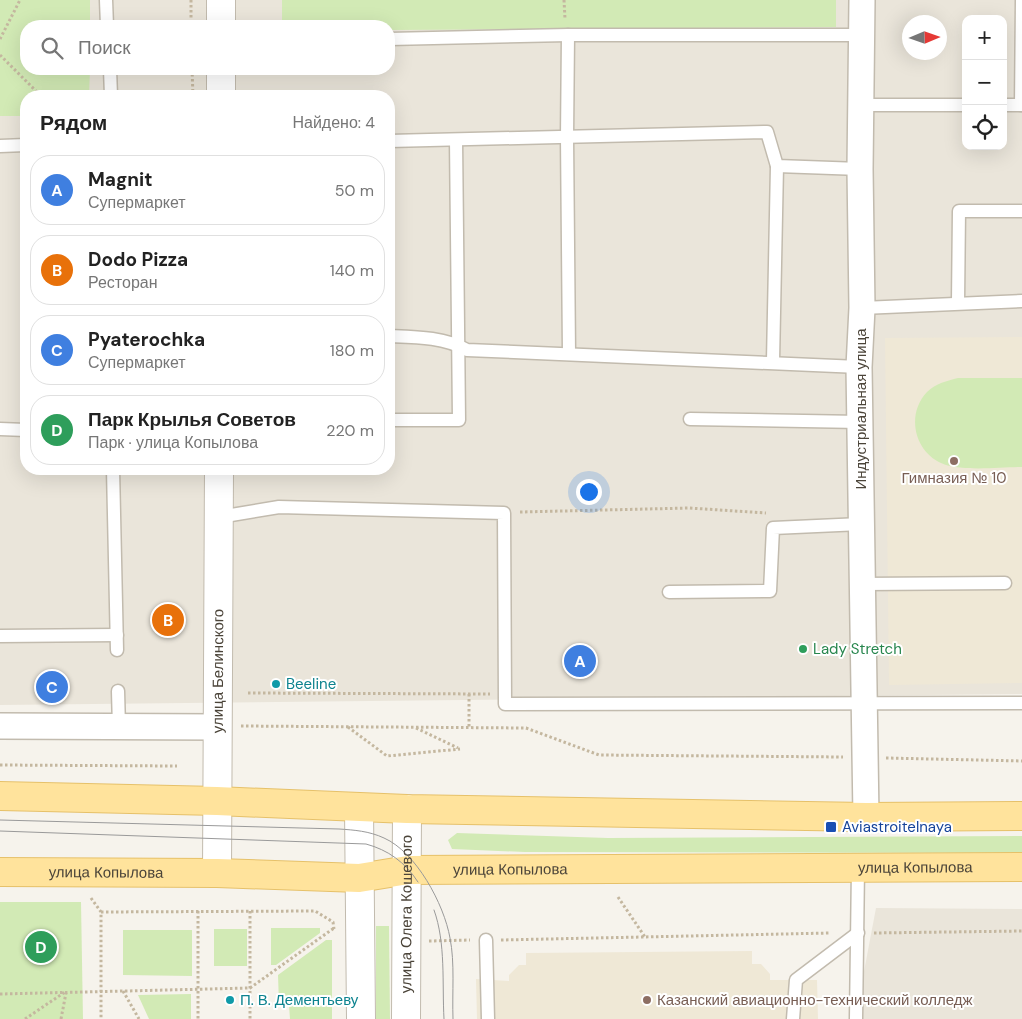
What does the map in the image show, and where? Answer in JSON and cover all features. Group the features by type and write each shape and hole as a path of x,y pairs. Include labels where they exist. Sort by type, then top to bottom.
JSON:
{"main road":[{"path":"0,796 217,801 407,809 866,817 1022,816"},
{"name":"улица Копылова","path":"0,872 217,873 359,878 406,870 858,866 1022,867"}],"street":[{"path":"221,0 221,20"},
{"name":"Индустриальная улица","path":"862,0 860,105 862,308 859,367 866,817"},
{"path":"221,75 221,90"},
{"name":"улица Белинского","path":"217,873 219,475"},
{"path":"0,726 218,727"},
{"path":"359,808 361,1019"},
{"name":"улица Олега Кошевого","path":"406,1019 407,809"}],"lane":[{"path":"106,0 107,20"},
{"path":"1007,105 1022,105 1022,0"},
{"path":"568,34 569,354"},
{"path":"395,39 568,34 862,35"},
{"path":"110,75 111,90"},
{"path":"860,105 962,105"},
{"path":"395,141 767,132 777,166 772,362"},
{"path":"395,420 459,420 456,140"},
{"path":"0,146 20,145"},
{"path":"777,166 860,169"},
{"path":"958,302 959,211 1022,211"},
{"path":"862,308 958,302 1022,301"},
{"path":"395,336 419,337 458,344 467,350 859,367"},
{"path":"690,419 860,422"},
{"path":"0,429 20,430"},
{"path":"113,475 117,650"},
{"path":"219,517 279,507 504,513 505,704 1022,703"},
{"path":"669,592 770,591 773,528 861,524"},
{"path":"862,584 1005,583"},
{"path":"0,636 117,635"},
{"path":"118,691 119,728"},
{"path":"856,1019 858,866"},
{"path":"793,1019 796,980 858,933"},
{"path":"486,940 488,1019"}],"path":[{"path":"0,39 20,0"},
{"path":"191,0 191,20"},
{"path":"564,0 564,14"},
{"path":"0,55 35,90"},
{"path":"192,75 193,90"},
{"path":"504,513 688,508 775,514"},
{"path":"469,694 469,728"},
{"path":"347,726 387,756 460,749 413,727"},
{"path":"218,727 526,728 599,755 1022,761"},
{"path":"0,765 177,766"},
{"path":"618,897 645,937"},
{"path":"84,898 93,898 101,912 101,1019"},
{"path":"198,911 198,1019"},
{"path":"250,911 250,1019"},
{"path":"101,912 315,911 333,922 336,935"},
{"path":"0,994 250,988 334,928"},
{"path":"429,941 1022,931"},
{"path":"123,990 139,1019"},
{"path":"25,1019 66,992"},
{"path":"61,1019 66,992"}],"shaded area":[{"path":"0,0 1022,0 1022,694 0,705"},
{"name":"Гимназия № 10","path":"1022,337 1022,683 889,685 885,338"},
{"path":"876,908 1022,909 1022,1019 855,1019"},
{"name":"Казанский авиационно-технический колледж","path":"752,951 752,964 761,964 770,974 770,980 817,980 818,1019 477,1019 476,979 509,981 509,975 519,965 526,965 526,953"}],"green space":[{"path":"0,0 90,0 90,20 20,20 20,75 90,75 89,90 20,90 20,116 0,116"},
{"path":"282,0 836,0 836,27 395,30 395,20 282,20"},
{"path":"958,378 1022,378 1022,467 969,468 949,466 941,463 924,450 919,441 915,421 920,401 934,386"},
{"path":"457,833 608,838 1022,836 1022,853 525,852 452,849 448,840"},
{"path":"0,902 81,902 83,1019 0,1019"},
{"path":"376,926 389,926 390,1019 376,1019"},
{"path":"271,928 320,928 320,933 276,965 271,965"},
{"path":"214,929 247,929 247,966 214,966"},
{"path":"123,930 192,930 192,976 123,975"},
{"path":"326,940 332,940 332,1019 290,1019 289,1005 279,1004 278,975"},
{"path":"191,994 191,1019 149,1019 138,995"}],"tram line":[{"path":"0,820 339,829 367,832 384,838 396,845 417,867 427,881 442,910 452,948 453,1019"},
{"path":"0,831 366,844 389,853 402,863 418,882"},
{"path":"434,910 442,950 444,1019"}],"place":[{"name":"Гимназия № 10","path":"954,461"},
{"name":"Dodo Pizza","path":"168,620"},
{"name":"Lady Stretch","path":"803,649"},
{"name":"Magnit","path":"580,661"},
{"name":"Beeline","path":"276,684"},
{"name":"Pyaterochka","path":"52,687"},
{"name":"Aviastroitelnaya","path":"831,827"},
{"name":"Парк Крылья Советов","path":"41,947"},
{"name":"П. В. Дементьеву","path":"230,1000"},
{"name":"Казанский авиационно-технический колледж","path":"647,1000"}]}
